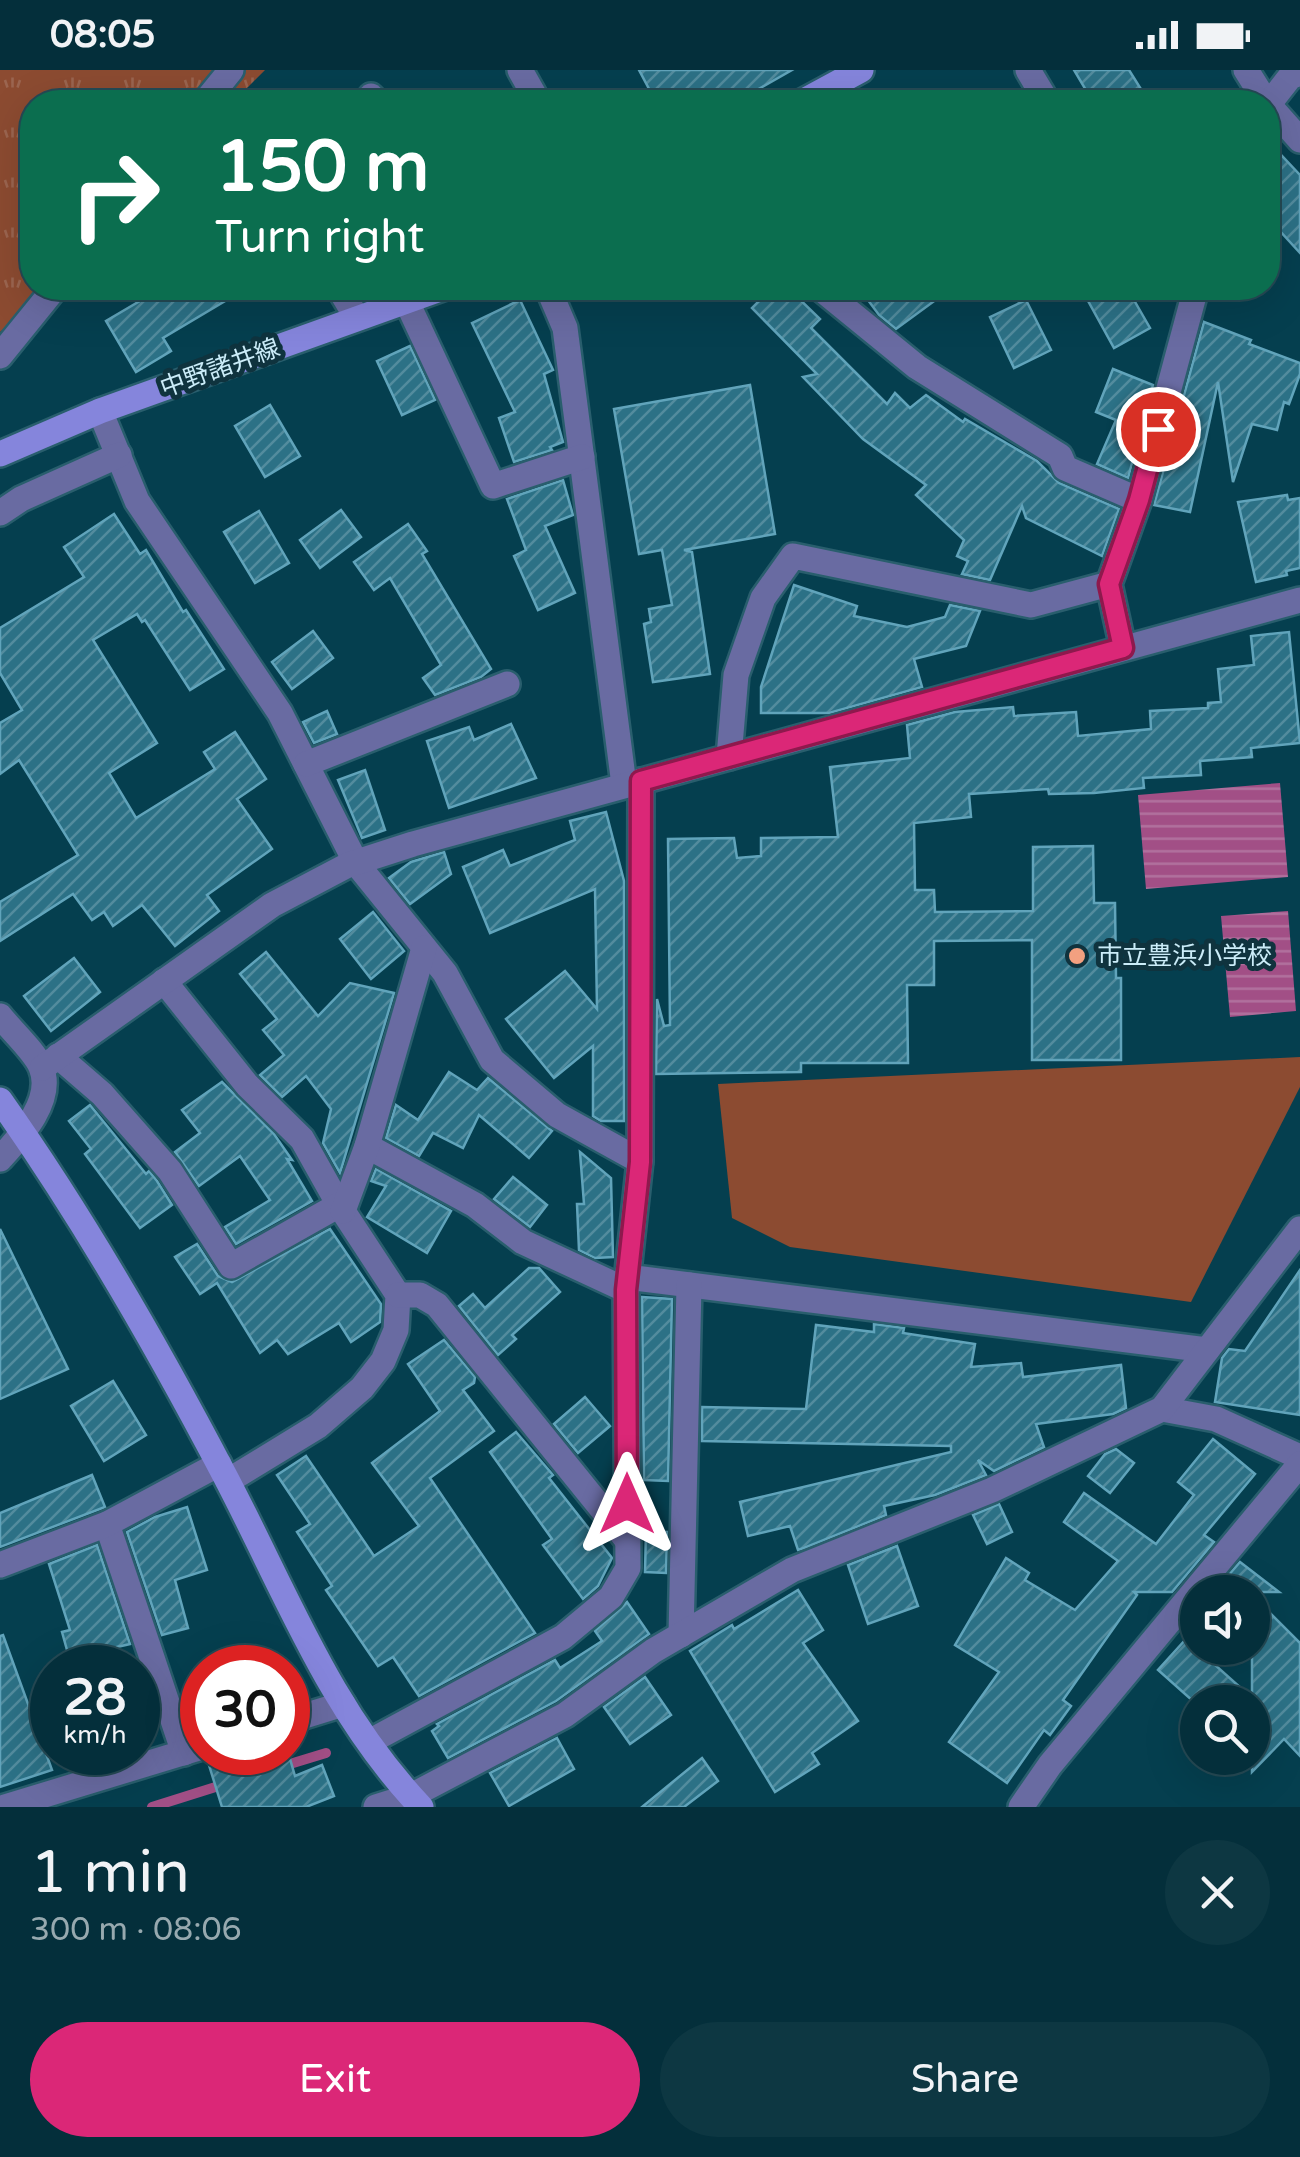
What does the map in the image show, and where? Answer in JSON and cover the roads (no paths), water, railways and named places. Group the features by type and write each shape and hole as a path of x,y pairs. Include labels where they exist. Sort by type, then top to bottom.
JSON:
{"street":[{"path":"215,90 232,70"},
{"path":"825,79 861,70"},
{"path":"1279,90 1300,73"},
{"path":"1280,118 1300,140"},
{"path":"0,356 45,300"},
{"path":"346,300 357,318"},
{"path":"406,300 493,486 582,457"},
{"name":"中野諸井線","path":"0,454 100,411 406,300"},
{"path":"369,1742 563,1637 611,1597 628,1568 626,1283 640,1162 633,783 566,328 553,300"},
{"path":"835,300 918,367 1060,456 1065,468 1139,500"},
{"path":"1123,648 1109,584 1139,500 1193,300"},
{"path":"100,411 137,501 280,713 356,863 445,973 492,1060 557,1116 640,1162"},
{"path":"0,514 21,499 118,455"},
{"path":"729,757 736,675 764,598 793,556 1031,605 1109,584"},
{"path":"0,1159 23,1133 43,1097 50,1062 272,905 356,863 413,844 1300,600"},
{"path":"306,764 506,684"},
{"path":"0,1016 50,1062 102,1094 170,1171 231,1266 341,1208 368,1146 424,948"},
{"path":"0,1566 107,1524 318,1426 362,1388 384,1362 396,1330 398,1295 302,1139 247,1084 164,982"},
{"path":"0,1100 62,1188 159,1350 300,1633 369,1742 416,1801"},
{"path":"368,1146 475,1205 523,1242 626,1283 689,1285 1207,1350"},
{"path":"376,1807 416,1801 565,1715 653,1651 792,1570 992,1490 1162,1408 1300,1229"},
{"path":"681,1635 689,1285"},
{"path":"398,1295 420,1295 437,1305 627,1540"},
{"path":"1021,1807 1050,1765 1300,1460 1216,1419 1162,1408"},
{"path":"107,1524 180,1716"},
{"path":"310,1714 343,1704"},
{"path":"5,1807 180,1754"}],"waterway":[{"path":"310,1758 326,1753"},
{"path":"152,1807 225,1784"}],"place":[{"name":"市立豊浜小学校","path":"1077,956"}]}
